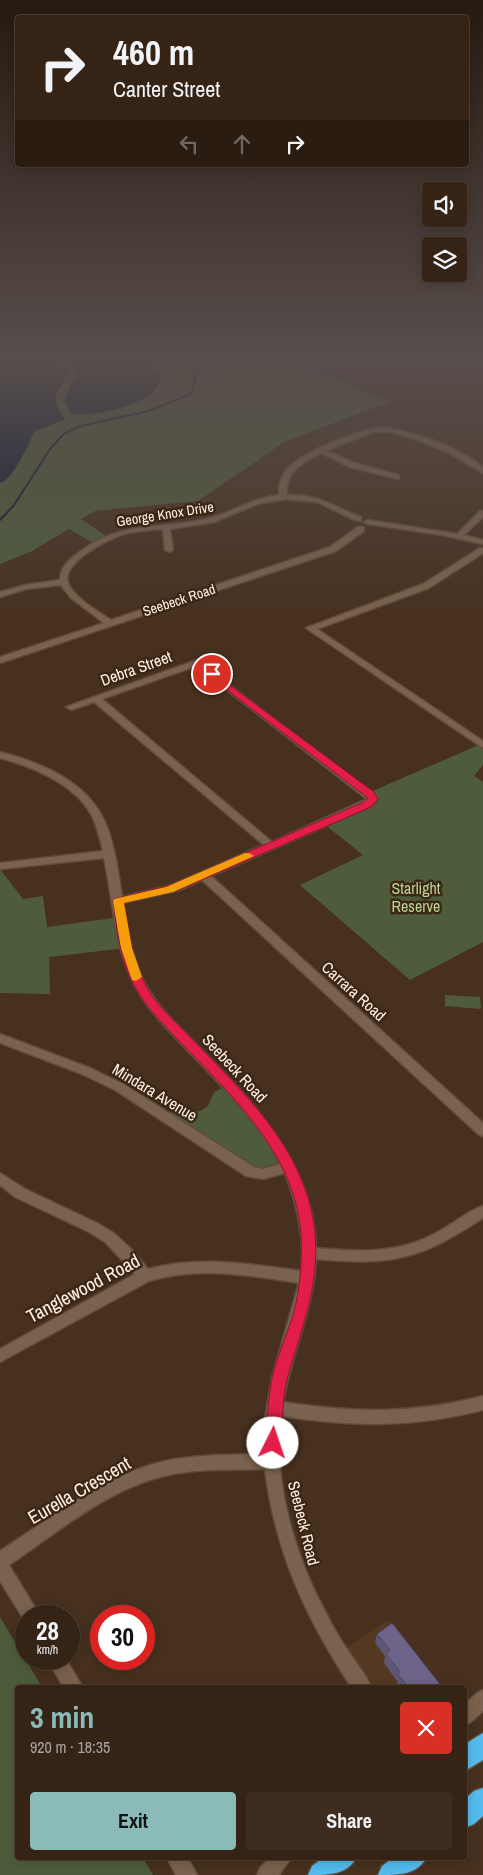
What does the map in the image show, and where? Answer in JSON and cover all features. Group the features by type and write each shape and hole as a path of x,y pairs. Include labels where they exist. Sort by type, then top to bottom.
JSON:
{"highway":[{"path":"467,1758 483,1745"},
{"path":"467,1813 483,1800"},
{"path":"321,1875 340,1860"},
{"path":"391,1875 410,1860"}],"street":[{"path":"283,497 282,484 287,473 302,460 340,444"},
{"path":"431,444 467,459 483,471"},
{"path":"321,451 352,464 396,477"},
{"name":"George Knox Drive","path":"64,582 64,574 68,566 99,542 129,530 214,520 251,503 283,497 316,500 332,505 352,523 366,526"},
{"path":"459,536 483,513"},
{"name":"Seebeck Road","path":"0,660 333,549 344,543 352,523 366,526"},
{"path":"366,526 383,525 459,536 483,542"},
{"path":"166,526 169,550"},
{"path":"483,550 426,586 307,628 483,745"},
{"path":"0,595 20,588 64,582 74,595 110,623"},
{"name":"Debra Street","path":"71,707 197,662 370,794 373,800 368,804 271,846"},
{"path":"96,699 271,846 169,890 118,901"},
{"name":"Seebeck Road","path":"0,755 42,770 61,780 77,792 98,818 109,854 131,964 146,996 165,1019 253,1112 277,1144 289,1167 299,1194 307,1225 307,1278 303,1304 279,1382 275,1408 272,1461 283,1524 300,1578 332,1643 361,1685"},
{"path":"0,866 109,854"},
{"name":"Carrara Road","path":"204,876 483,1131"},
{"name":"Mindara Avenue","path":"0,1038 86,1071 119,1087 251,1172 263,1174 289,1167"},
{"path":"0,1178 27,1197 94,1228 110,1238 125,1252 145,1276"},
{"path":"308,1253 367,1257 399,1254 428,1244 483,1211"},
{"name":"Tanglewood Road","path":"0,1356 145,1276 178,1267 205,1266 307,1278"},
{"path":"275,1408 349,1418 382,1419 440,1414 483,1403"},
{"name":"Eurella Crescent","path":"0,1561 106,1493 144,1474 190,1465 272,1461"},
{"path":"0,1565 24,1605"},
{"path":"63,1670 72,1685"},
{"path":"467,1714 483,1699"},
{"path":"178,1860 188,1875"},
{"path":"267,1875 279,1860"}],"shaded area":[{"path":"388,1620 441,1685 362,1685 339,1653"}],"green space":[{"path":"0,444 282,444 198,501 95,511 81,519 108,537 95,544 69,529 32,551 0,564"},
{"name":"Starlight Reserve","path":"481,744 483,745 483,765 474,776 483,782 483,942 410,980 300,885 363,855 324,824 370,803 368,793"},
{"path":"0,866 2,872 23,899 43,896 47,927 121,917 126,948 49,957 50,994 0,993"},
{"path":"445,995 480,997 481,1009 445,1006"},
{"path":"228,1085 289,1167 263,1174 167,1116 175,1109 192,1112 200,1111 208,1106 214,1092"},
{"path":"0,1617 15,1642 15,1670 32,1670 41,1685 15,1685 15,1860 144,1860 153,1875 0,1875"}],"water":[{"path":"0,444 29,444 10,475 0,483"}],"building":[{"path":"392,1623 439,1683 437,1685 407,1685 398,1674 400,1672 386,1654 390,1650 377,1634"}],"waterway":[{"path":"0,520 14,505 55,444"}],"slow traffic":[{"path":"136,977 126,948 118,901 169,890 249,856"}],"route":[{"path":"212,674 370,794 373,799 368,804 175,888 118,901 126,948 134,973 146,996 165,1019 261,1121 282,1152 299,1194 307,1225 307,1278 303,1304 279,1382 273,1443"}]}
